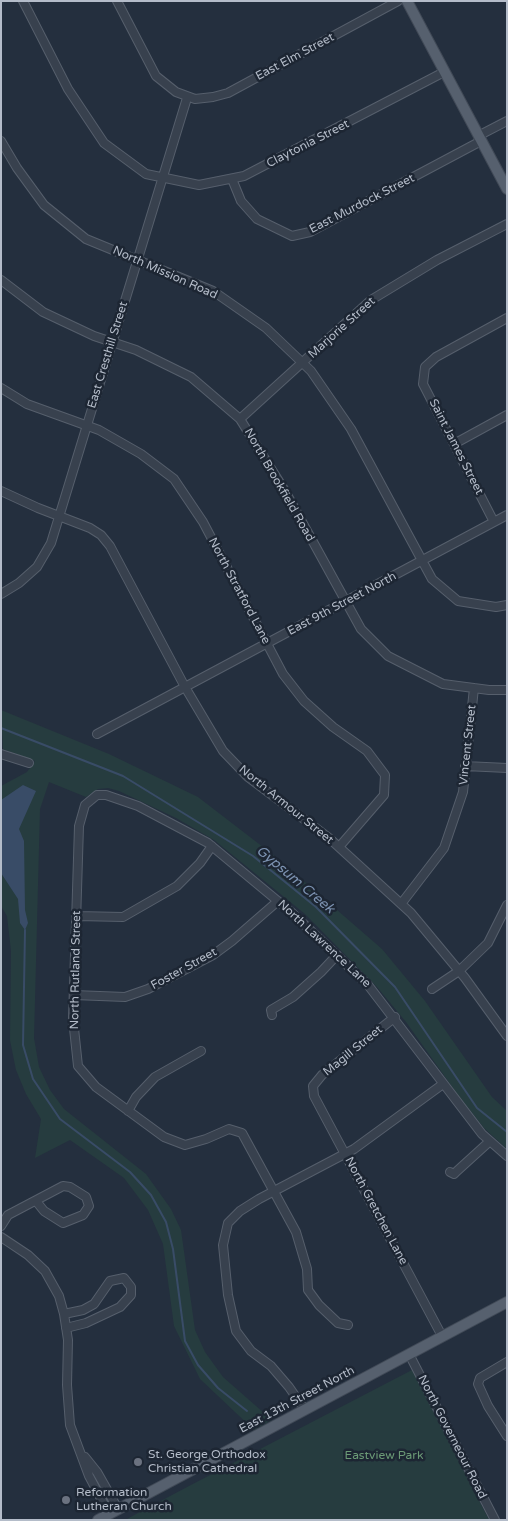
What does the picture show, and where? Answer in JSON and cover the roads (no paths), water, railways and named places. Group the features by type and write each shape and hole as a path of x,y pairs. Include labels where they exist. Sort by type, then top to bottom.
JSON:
{"main road":[{"path":"407,1 507,189"},
{"name":"East 13th Street North","path":"98,1520 507,1302"}],"street":[{"name":"Claytonia Street","path":"23,1 68,89 104,142 146,174 199,185 244,176 444,72"},
{"path":"117,1 156,76 187,98"},
{"name":"East Elm Street","path":"187,98 204,99 228,93 398,1"},
{"name":"East Cresthill Street","path":"1,594 19,583 37,567 51,543 113,342 136,259 164,178 171,148 187,98"},
{"name":"East Murdock Street","path":"232,179 241,201 257,219 292,236 310,232 479,139 507,120"},
{"name":"North Mission Road","path":"1,141 17,168 44,205 86,239 213,291 266,328 312,372 351,429 420,562 432,579 458,601 496,607 507,605"},
{"name":"Marjorie Street","path":"240,419 371,300 438,260 507,224"},
{"name":"North Brookfield Road","path":"1,280 43,312 136,350 191,377 240,419 285,491 361,629 388,656 443,684 507,690"},
{"name":"Saint James Street","path":"494,522 423,384 425,367 436,357 507,318"},
{"name":"North Stratford Lane","path":"1,388 27,404 100,430 141,454 174,479 203,522 283,674 304,701 367,751 385,775 384,795 339,847"},
{"path":"454,444 507,415"},
{"name":"North Armour Street","path":"1,491 90,528 101,535 110,546 185,687 223,751 242,771 339,847 401,904 459,971 507,1036"},
{"name":"East 9th Street North","path":"97,734 507,515"},
{"name":"Vincent Street","path":"401,904 444,848 463,792 474,688"},
{"path":"1,754 29,762"},
{"path":"465,766 507,768"},
{"name":"North Lawrence Lane","path":"93,798 96,795 106,795 138,806 212,846 278,901 368,985 395,1017 443,1084 490,1141 507,1156"},
{"name":"North Rutland Street","path":"93,798 85,805 79,826 73,1019 78,1066 96,1087 164,1137 185,1145 206,1139 229,1129 242,1133 296,1232 307,1269 308,1290 319,1305 338,1323 348,1326"},
{"path":"77,916 123,917 177,886 200,863 212,846"},
{"name":"Foster Street","path":"74,995 125,997 148,989 213,955 232,942 278,901"},
{"path":"432,989 459,971 488,943 507,905"},
{"path":"272,1014 271,1010 293,997 337,955"},
{"name":"Magill Street","path":"313,1086 322,1076 395,1017"},
{"path":"128,1111 136,1097 156,1077 201,1051"},
{"path":"305,1410 271,1366 251,1351 236,1331 228,1295 223,1245 228,1223 240,1211 345,1153 443,1084"},
{"name":"North Gretchen Lane","path":"313,1086 314,1096 442,1336"},
{"path":"450,1172 454,1174 457,1172 490,1141"},
{"path":"1,1226 8,1215 63,1186 70,1186 86,1197 89,1206 83,1216 63,1223 44,1211 36,1201"},
{"path":"1,1247 3,1238 28,1254 45,1271 59,1296 66,1328 70,1425 89,1476 114,1511"},
{"path":"64,1314 83,1310 94,1304 110,1281 124,1278 131,1287 131,1295 120,1307 86,1323 66,1328"},
{"name":"North Governeour Road","path":"409,1354 495,1520"},
{"path":"507,1362 480,1378 478,1384 494,1416 507,1436"}],"water":[{"path":"23,785 36,791 19,829 24,841 25,910 28,923 25,930 20,923 18,899 1,873 1,800"}],"waterway":[{"name":"Gypsum Creek","path":"1,728 123,776 253,856 316,907 395,987 477,1108 507,1132"},
{"path":"25,930 23,1045 33,1079 60,1119 130,1172 151,1195 166,1222 173,1249 185,1341 198,1365 218,1388 247,1411"}],"place":[{"name":"St. George Orthodox Christian Cathedral","path":"138,1462"},
{"name":"Reformation Lutheran Church","path":"66,1500"}],"park label":[{"name":"Eastview Park","path":"384,1456"}]}
